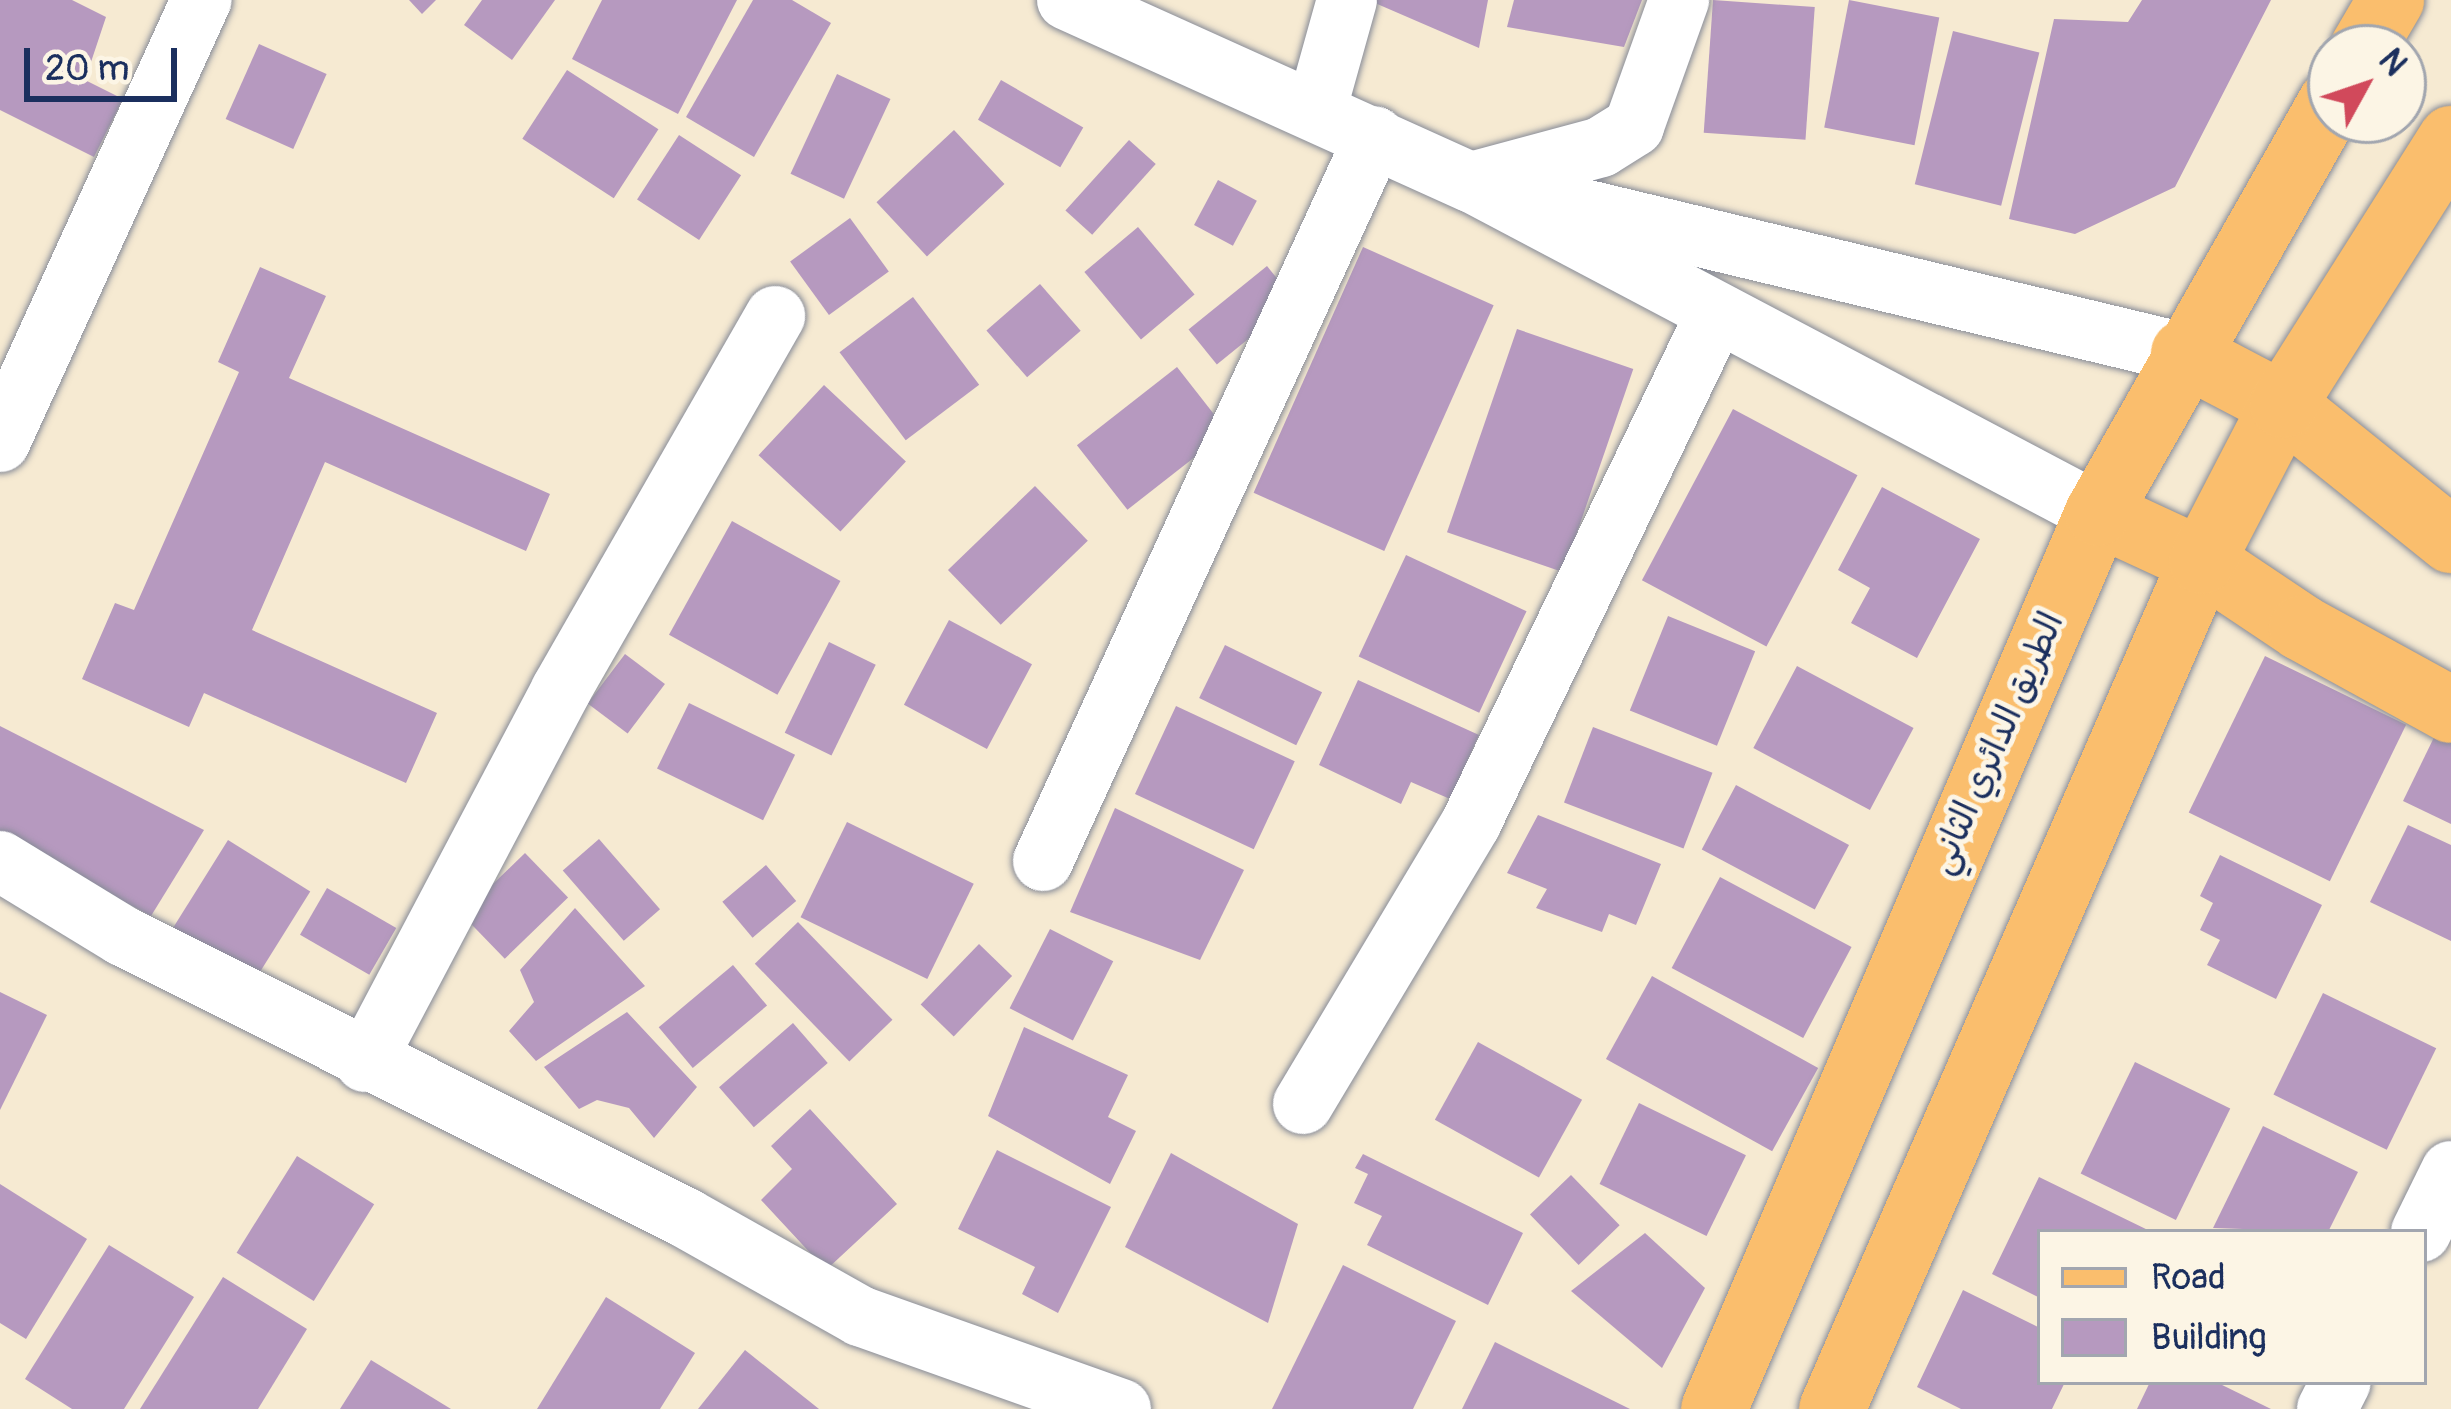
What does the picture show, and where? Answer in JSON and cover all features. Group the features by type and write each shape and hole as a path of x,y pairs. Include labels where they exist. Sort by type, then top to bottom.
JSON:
{"main road":[{"path":"1832,1409 2202,561 2283,405 2451,139"},
{"name":"الطريق الدائري الثاني","path":"1714,1409 2098,513 2184,353 2307,144"},
{"path":"2184,353 2283,405 2451,541"},
{"path":"2098,513 2202,561 2302,628 2451,710"}],"street":[{"path":"0,442 201,0"},
{"path":"1067,0 1471,182 1715,316 2098,513"},
{"path":"1316,111 1347,0"},
{"path":"1471,182 1601,148 1634,126 1679,0"},
{"path":"1043,861 1375,136"},
{"path":"1471,182 2184,353"},
{"path":"365,1062 561,690 775,316"},
{"path":"1303,1104 1471,823 1715,316"},
{"path":"0,862 365,1062 686,1218 860,1316 1121,1409"}],"building":[{"path":"0,0 72,0 106,17 85,80 123,99 94,157 0,110"},
{"path":"409,0 436,0 422,14"},
{"path":"482,0 555,0 512,60 464,25"},
{"path":"602,0 737,0 678,114 572,59"},
{"path":"753,0 792,0 831,23 754,157 686,117"},
{"path":"1368,0 1488,0 1479,48"},
{"path":"1514,0 1642,0 1624,47 1507,27"},
{"path":"1713,0 1815,7 1805,140 1704,133"},
{"path":"1849,0 1939,18 1915,145 1824,128"},
{"path":"2142,0 2271,0 2175,187 2075,234 2009,219 2054,19 2128,22"},
{"path":"1953,31 2039,53 2001,206 1915,184"},
{"path":"259,44 327,74 293,149 226,119"},
{"path":"567,70 658,129 614,198 522,139"},
{"path":"837,74 890,99 844,199 791,174"},
{"path":"1001,80 1083,127 1060,167 978,120"},
{"path":"954,130 1004,184 927,256 876,202"},
{"path":"679,135 741,175 699,240 637,200"},
{"path":"1129,140 1156,164 1092,235 1065,211"},
{"path":"1218,180 1257,201 1233,246 1194,225"},
{"path":"850,218 889,271 829,315 790,261"},
{"path":"1138,227 1195,294 1141,339 1084,272"},
{"path":"1363,247 1494,305 1384,551 1254,493"},
{"path":"1267,266 1295,301 1217,365 1189,330"},
{"path":"260,267 326,296 289,378 550,494 526,551 325,462 252,630 437,713 406,783 204,693 189,727 82,679 115,603 134,610 239,372 218,362"},
{"path":"1040,284 1081,331 1027,377 986,331"},
{"path":"913,297 979,385 906,440 840,352"},
{"path":"1517,329 1633,369 1563,572 1447,532"},
{"path":"1177,367 1227,432 1127,510 1077,445"},
{"path":"824,385 906,461 840,532 759,455"},
{"path":"1733,409 1857,475 1766,646 1642,580"},
{"path":"1035,486 1088,541 1001,625 948,570"},
{"path":"1882,487 1980,539 1917,658 1851,623 1870,588 1838,570"},
{"path":"732,521 840,581 777,695 669,635"},
{"path":"1406,555 1527,611 1479,713 1359,657"},
{"path":"1668,616 1755,651 1717,746 1630,711"},
{"path":"949,620 1032,664 987,749 904,705"},
{"path":"829,642 876,665 831,756 785,733"},
{"path":"1225,645 1322,692 1296,745 1199,698"},
{"path":"625,654 665,684 628,734 588,704"},
{"path":"2265,656 2406,725 2330,881 2189,812"},
{"path":"1797,666 1914,728 1870,810 1753,748"},
{"path":"1358,680 1479,735 1450,799 1411,782 1401,804 1319,765"},
{"path":"689,703 795,755 763,820 657,769"},
{"path":"1176,706 1295,761 1254,849 1135,794"},
{"path":"2441,723 2451,728 2451,824 2403,801"},
{"path":"0,726 204,830 151,916 0,836"},
{"path":"1593,727 1712,773 1683,848 1564,803"},
{"path":"1736,785 1849,845 1815,910 1702,849"},
{"path":"1115,808 1244,870 1200,960 1070,912"},
{"path":"1538,815 1661,864 1636,925 1609,914 1602,932 1536,908 1547,889 1507,873"},
{"path":"847,822 974,884 927,979 801,917"},
{"path":"2408,825 2451,845 2451,941 2370,902"},
{"path":"599,839 660,909 624,941 563,870"},
{"path":"228,840 310,891 250,987 168,936"},
{"path":"525,853 568,898 505,959 462,914"},
{"path":"2220,855 2322,905 2276,999 2207,965 2220,940 2200,930 2213,903 2200,896"},
{"path":"766,865 796,901 753,938 722,902"},
{"path":"1720,877 1852,947 1803,1038 1672,968"},
{"path":"327,888 396,928 369,975 300,935"},
{"path":"575,908 645,986 536,1061 509,1031 534,1002 520,970"},
{"path":"798,922 892,1020 849,1062 755,964"},
{"path":"1050,929 1113,961 1073,1041 1010,1008"},
{"path":"979,944 1012,976 954,1036 921,1004"},
{"path":"733,965 767,1006 693,1068 659,1027"},
{"path":"1652,976 1818,1068 1772,1151 1606,1059"},
{"path":"0,992 47,1015 0,1110"},
{"path":"2323,993 2436,1048 2387,1150 2273,1095"},
{"path":"627,1012 697,1087 654,1138 629,1108 597,1100 579,1109 544,1067"},
{"path":"793,1023 828,1063 754,1127 719,1087"},
{"path":"1024,1027 1128,1075 1108,1117 1136,1131 1110,1184 988,1116"},
{"path":"1478,1042 1582,1100 1539,1178 1435,1120"},
{"path":"2135,1062 2230,1108 2176,1220 2081,1173"},
{"path":"1639,1103 1746,1155 1707,1236 1600,1184"},
{"path":"810,1109 897,1204 826,1270 761,1200 792,1169 771,1146"},
{"path":"2263,1126 2358,1172 2330,1229 2213,1228"},
{"path":"997,1150 1111,1207 1058,1313 1022,1294 1035,1267 958,1229"},
{"path":"1171,1153 1298,1224 1268,1323 1125,1247"},
{"path":"1363,1154 1523,1233 1488,1305 1367,1245 1382,1216 1354,1203 1368,1174 1355,1168"},
{"path":"297,1156 374,1204 314,1301 237,1253"},
{"path":"1571,1175 1620,1225 1579,1265 1530,1215"},
{"path":"2039,1177 2146,1229 2037,1229 2037,1296 1992,1274"},
{"path":"0,1184 87,1239 26,1339 0,1323"},
{"path":"1645,1233 1705,1288 1662,1368 1571,1291"},
{"path":"109,1245 194,1297 124,1409 72,1409 25,1379"},
{"path":"1343,1265 1456,1321 1413,1409 1272,1409"},
{"path":"223,1277 307,1329 258,1409 140,1409"},
{"path":"1963,1290 2037,1327 2037,1385 2064,1385 2052,1409 1961,1409 1917,1387"},
{"path":"606,1297 695,1353 660,1409 537,1409"},
{"path":"1495,1342 1630,1409 1462,1409"},
{"path":"745,1350 819,1409 698,1409"},
{"path":"371,1360 451,1409 340,1409"},
{"path":"2149,1385 2222,1385 2271,1409 2137,1409"}]}
